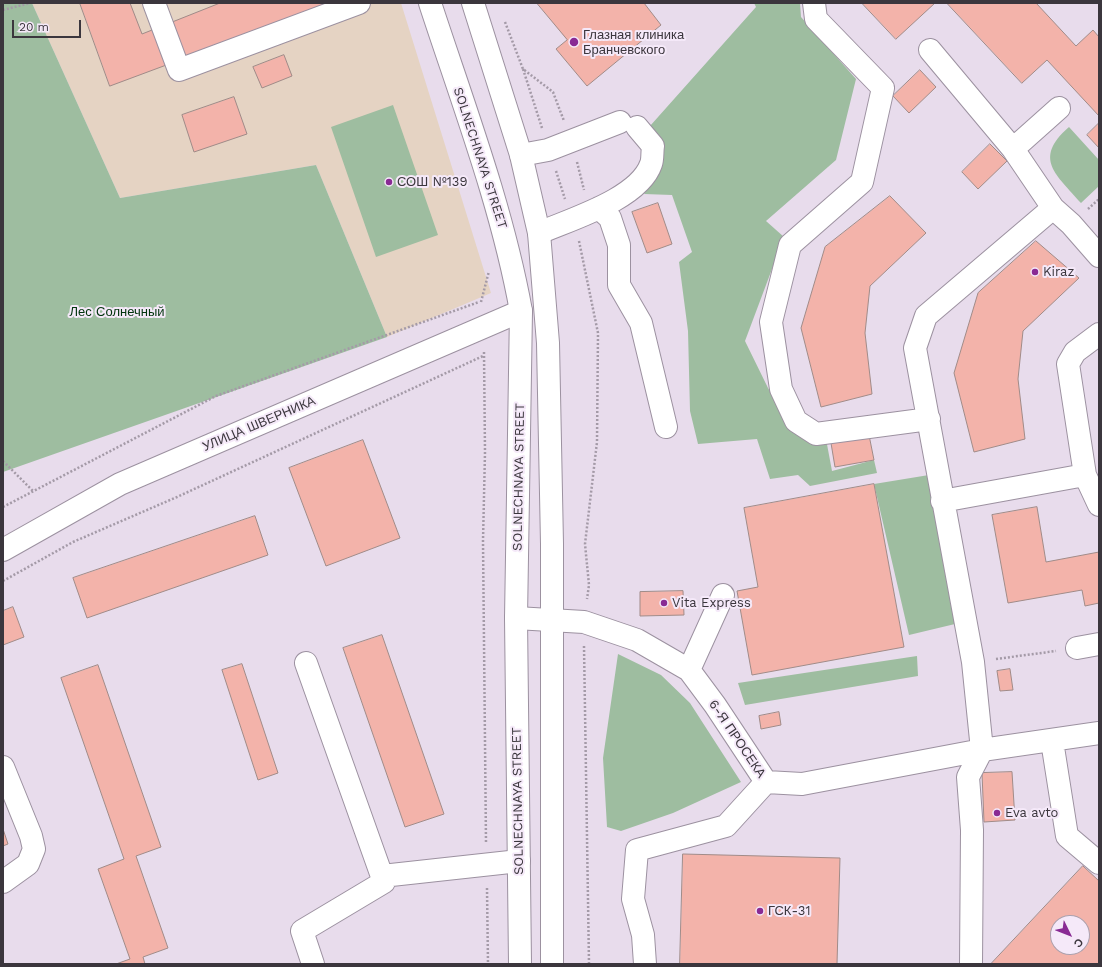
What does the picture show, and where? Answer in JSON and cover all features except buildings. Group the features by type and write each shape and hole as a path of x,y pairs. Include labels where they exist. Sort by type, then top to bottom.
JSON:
{"main road":[{"path":"154,3 179,70 358,3"},
{"name":"SOLNECHNAYA STREET","path":"430,3 499,216 514,270 521,311 516,618 520,964"},
{"path":"473,3 521,155 539,233 548,342 552,621 552,964"},
{"path":"814,3 816,19 883,88 862,182 790,245 770,322 781,389 796,421 816,434 928,419"},
{"path":"930,50 1013,149 1053,208 1071,224 1099,256"},
{"path":"1013,149 1059,108"},
{"path":"521,155 548,150 571,141 629,124 653,146 652,164 635,187 595,211 539,233"},
{"path":"971,964 972,830 968,777 982,750 973,662 915,348 926,316 1053,208"},
{"path":"595,211 610,218 619,244 619,285 641,323 666,427"},
{"name":"УЛИЦА ШВЕРНИКА","path":"3,550 120,484 521,311"},
{"path":"1099,334 1075,352 1068,364 1085,475 1099,505"},
{"path":"942,500 1085,475"},
{"path":"689,670 724,594"},
{"name":"6-Я ПРОСЕКА","path":"516,618 584,622 637,640 689,670 715,705 766,782 802,784 982,750 1099,733"},
{"path":"1077,648 1099,644"},
{"path":"306,663 384,882 302,931 313,964"},
{"path":"1052,741 1067,836 1099,863"},
{"path":"3,767 31,836 34,850 28,864 3,882"},
{"path":"645,964 643,935 634,899 636,850 726,826 766,782"},
{"path":"382,876 519,861"}],"path":[{"path":"3,10 30,3"},
{"path":"503,18 523,68 554,92 595,211 594,228 577,233 598,333 597,442 585,544 589,585 584,622 590,964"},
{"path":"3,507 216,396 481,302 488,325 483,356 485,452 483,541 488,964"},
{"path":"3,581 73,542 177,497 483,356"},
{"path":"3,461 33,491"},
{"path":"973,662 1077,648"}],"shaded area":[{"name":"СОШ №139","path":"32,3 401,3 491,293 387,337 316,165 120,198"}],"green space":[{"name":"Лес Солнечный","path":"3,3 32,3 120,198 316,165 387,337 3,472"},
{"path":"754,3 800,3 801,17 856,79 836,160 766,221 784,237 745,341 768,388 786,419 826,439 832,471 874,460 877,473 810,486 798,475 770,479 757,439 698,444 690,411 688,331 679,262 692,252 672,195 644,194 661,167 650,126 756,7"},
{"path":"393,105 438,235 376,257 331,127"},
{"path":"1069,127 1099,160 1099,186 1081,203 1057,175 1050,158 1052,148 1058,138"},
{"path":"929,475 955,624 909,635 874,484"},
{"path":"618,654 661,675 690,703 741,782 673,813 621,831 607,827 603,758"},
{"path":"917,656 918,676 745,705 738,683"}],"place":[{"name":"Глазная клиника Бранчевского","path":"574,42"},
{"name":"СОШ №139","path":"389,182"},
{"name":"Kiraz","path":"1035,272"},
{"name":"Vita Express","path":"664,603"},
{"name":"Eva avto","path":"997,813"},
{"name":"ГСК-31","path":"760,911"}]}
